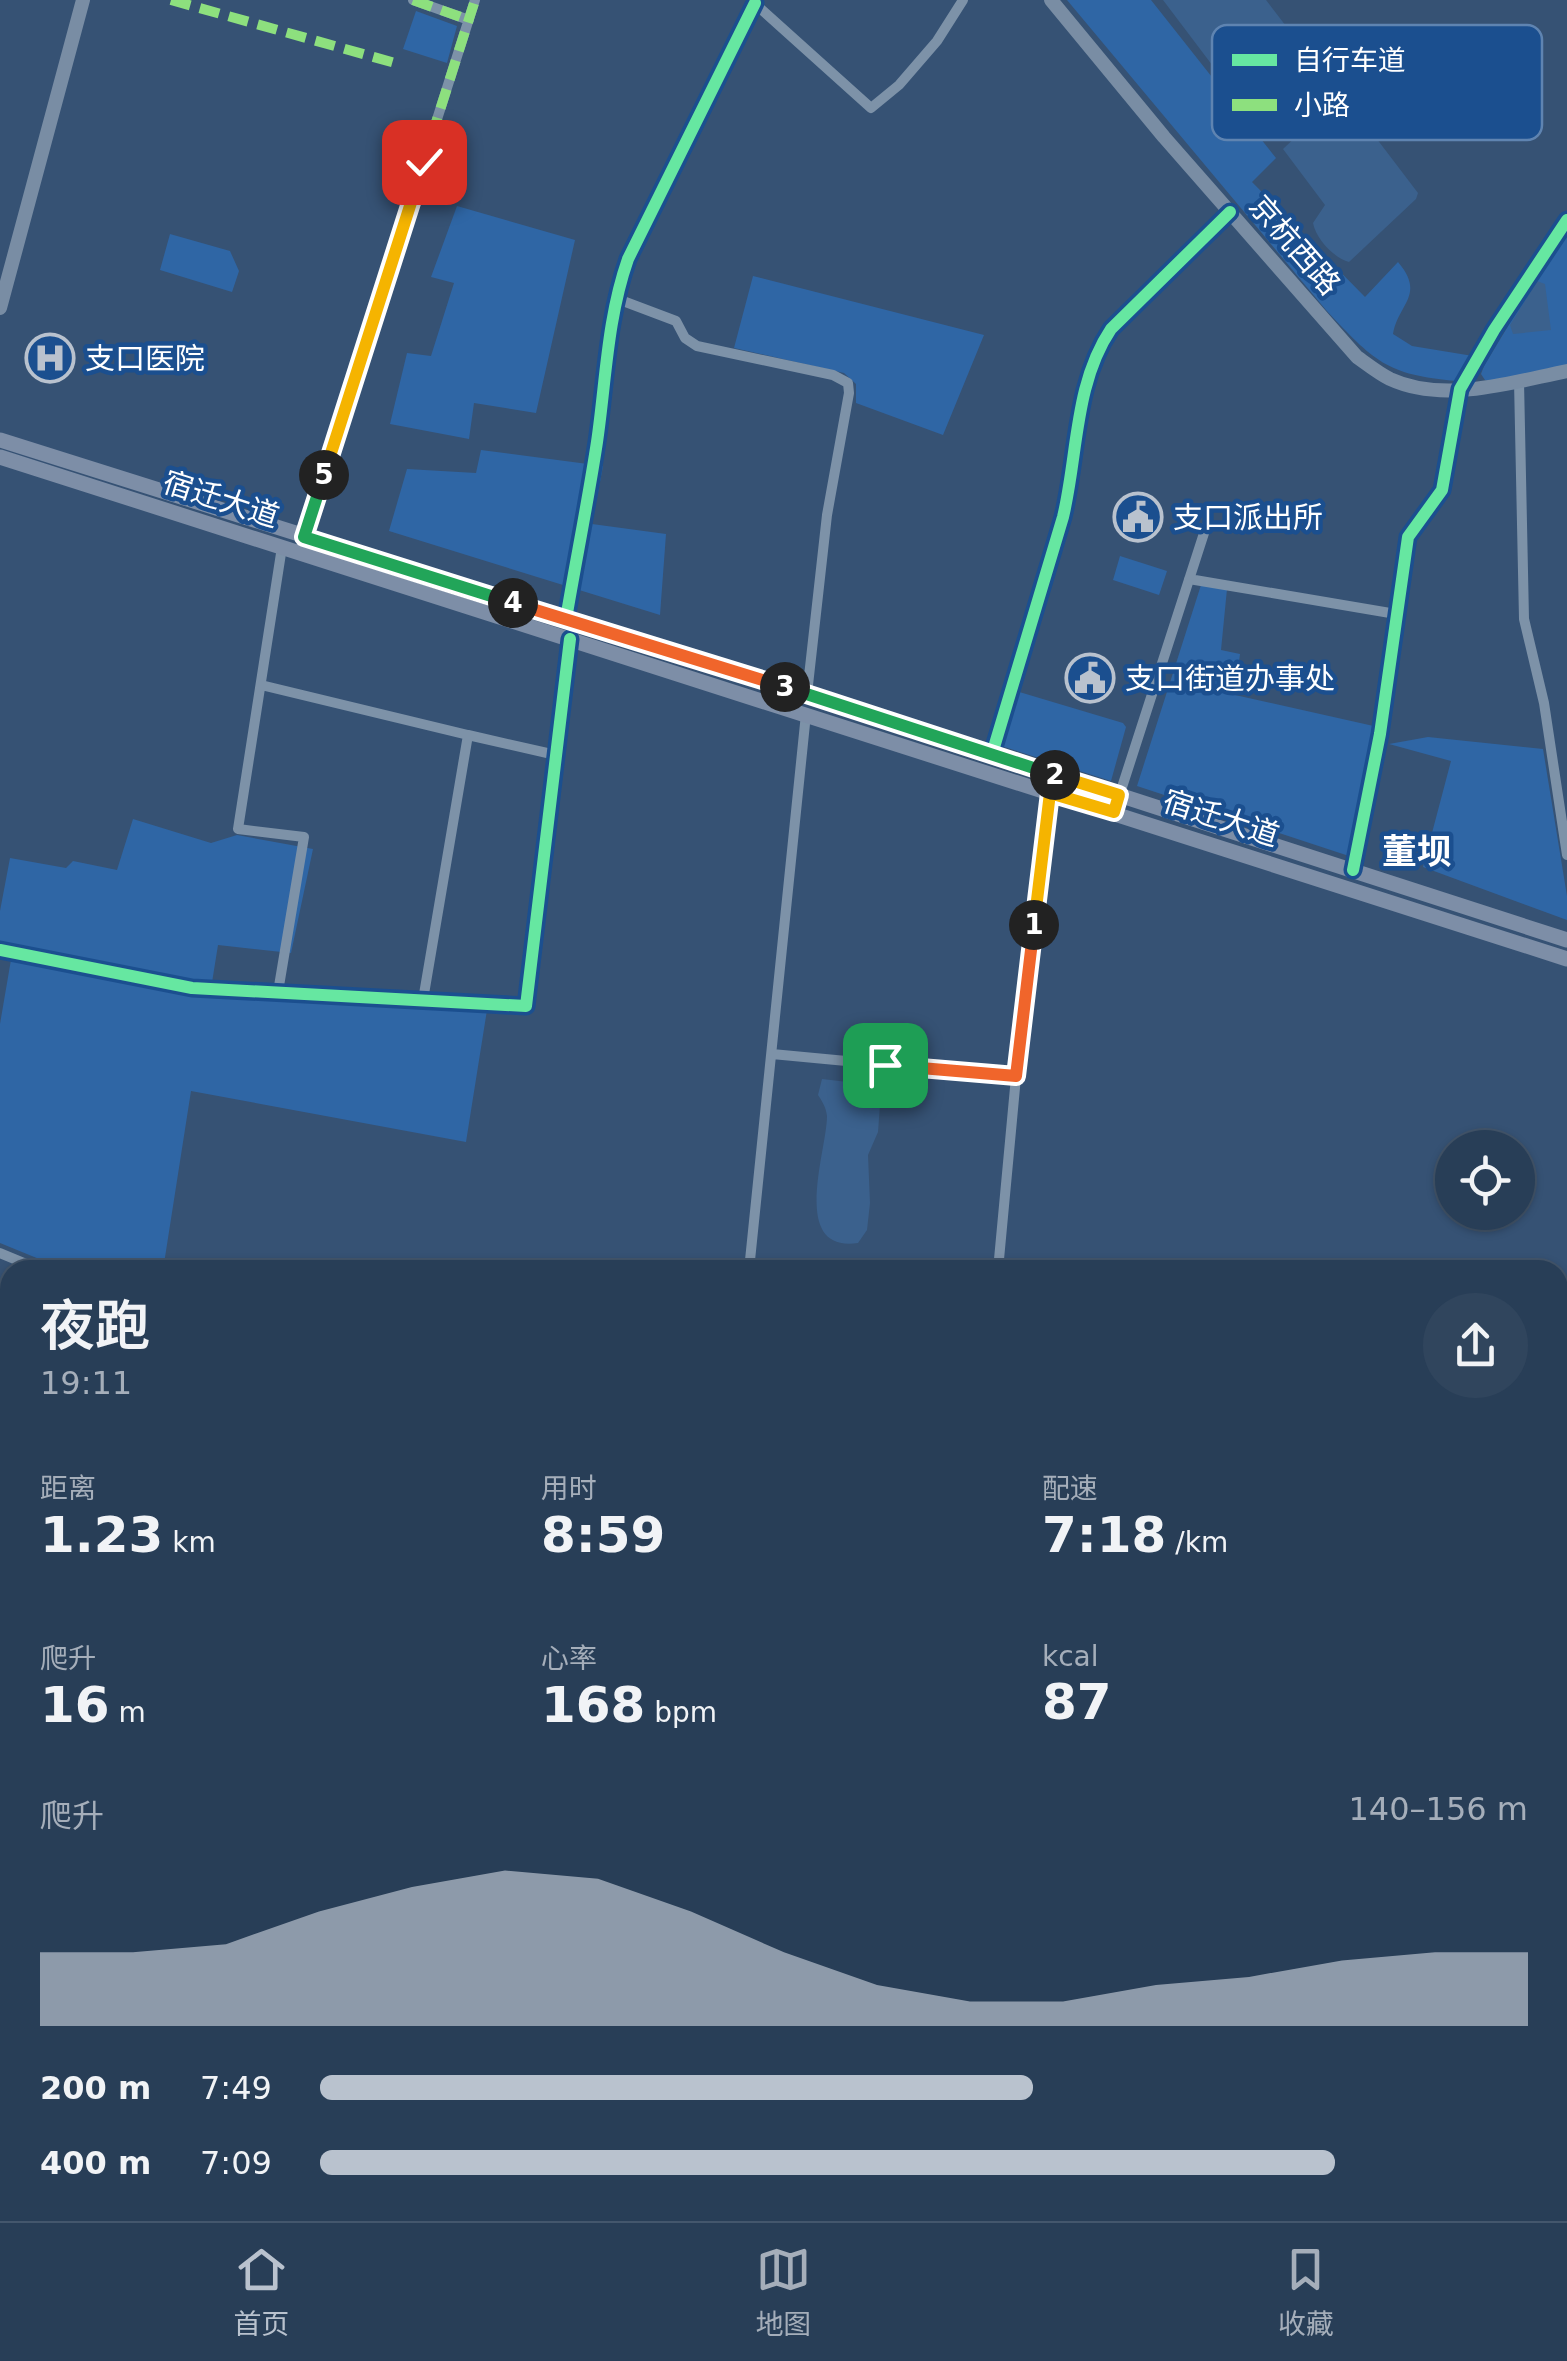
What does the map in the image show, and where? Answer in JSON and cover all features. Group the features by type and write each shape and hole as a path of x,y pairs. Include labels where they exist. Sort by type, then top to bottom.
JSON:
{"main road":[{"path":"0,308 83,0"},
{"name":"京杭西路","path":"1051,0 1357,357 1389,378 1408,385 1460,389 1567,371"},
{"name":"宿迁大道","path":"0,440 807,694 1567,940"},
{"name":"宿迁大道","path":"0,457 1567,959"}],"street":[{"path":"413,0 469,20"},
{"path":"304,537 475,0"},
{"path":"566,619 597,444 615,298 628,259 753,1 871,108 899,85 937,41 964,0"},
{"path":"992,754 1063,517 1073,477 1071,453 1086,388 1102,342 1111,328 1230,212"},
{"path":"1353,870 1380,734 1408,538 1442,490 1460,389 1567,220"},
{"path":"615,298 676,322 685,338 697,346 833,375 848,383 827,515 807,694"},
{"path":"1518,381 1524,619 1544,703 1567,856"},
{"path":"1114,812 1206,527"},
{"path":"278,992 304,837 238,829 282,547"},
{"path":"1189,578 1396,614"},
{"path":"0,950 192,988 526,1006 570,639"},
{"path":"261,685 556,754"},
{"path":"749,1260 806,714"},
{"path":"423,1000 468,735"},
{"path":"999,1260 1016,1076 1050,793"},
{"path":"772,1054 1016,1076"}],"shaded area":[{"path":"1067,0 1151,0 1212,77 1212,140 1262,140 1276,158 1252,182 1365,297 1398,262 1406,273 1410,291 1393,334 1412,346 1473,356 1457,381 1413,375 1370,353 1326,310"},
{"path":"1163,0 1266,0 1285,25 1212,25 1212,65"},
{"path":"416,11 457,26 447,63 403,49"},
{"path":"1293,140 1378,140 1418,193 1416,199 1349,262 1343,260 1322,241 1313,223 1325,205 1283,149"},
{"path":"457,206 575,240 536,413 474,403 469,439 390,424 407,353 431,356 454,283 431,277"},
{"path":"1567,228 1567,367 1494,382 1485,380 1481,374 1484,366"},
{"path":"170,234 230,251 239,271 232,292 160,270"},
{"path":"753,276 984,335 943,435 856,403 856,384 844,373 734,348"},
{"path":"1537,281 1545,284 1551,330 1513,334 1510,325"},
{"path":"481,450 603,466 592,524 666,534 660,615 389,531 407,469 476,473"},
{"path":"1120,556 1167,571 1159,595 1113,580"},
{"path":"1201,585 1227,589 1221,650 1240,654 1235,695 1378,727 1352,857 1137,786"},
{"path":"1013,690 1123,723 1126,727 1111,781 998,745"},
{"path":"1428,737 1543,749 1567,896 1567,920 1423,867 1451,761 1389,744"},
{"path":"133,819 211,843 237,835 313,849 291,953 218,945 210,995 487,1010 466,1142 191,1091 165,1260 42,1260 0,1243 0,1024 13,948 0,945 0,911 10,858 66,868 73,861 117,870"},
{"path":"822,1079 874,1085 881,1091 878,1132 868,1155 867,1230 858,1243 837,1242 824,1232 818,1216 827,1116 818,1095"}],"marked path":[{"path":"171,0 402,65"},
{"path":"413,0 469,20"},
{"path":"304,537 475,0"}],"cycle path":[{"path":"566,619 597,442 611,327 628,259 755,3"},
{"path":"992,754 1063,517 1084,396 1099,350 1111,329 1230,212"},
{"path":"1353,870 1380,734 1408,537 1442,490 1460,389 1567,220"},
{"path":"0,950 192,988 526,1006 570,639"}],"place":[{"name":"支口医院","path":"50,358"},
{"name":"支口派出所","path":"1138,517"},
{"name":"支口街道办事处","path":"1090,678"}],"district":[{"name":"董坝","path":"1417,852"}],"route":[{"path":"424,162 304,537 1119,795 1114,812 1050,793 1016,1076 885,1065"}]}
